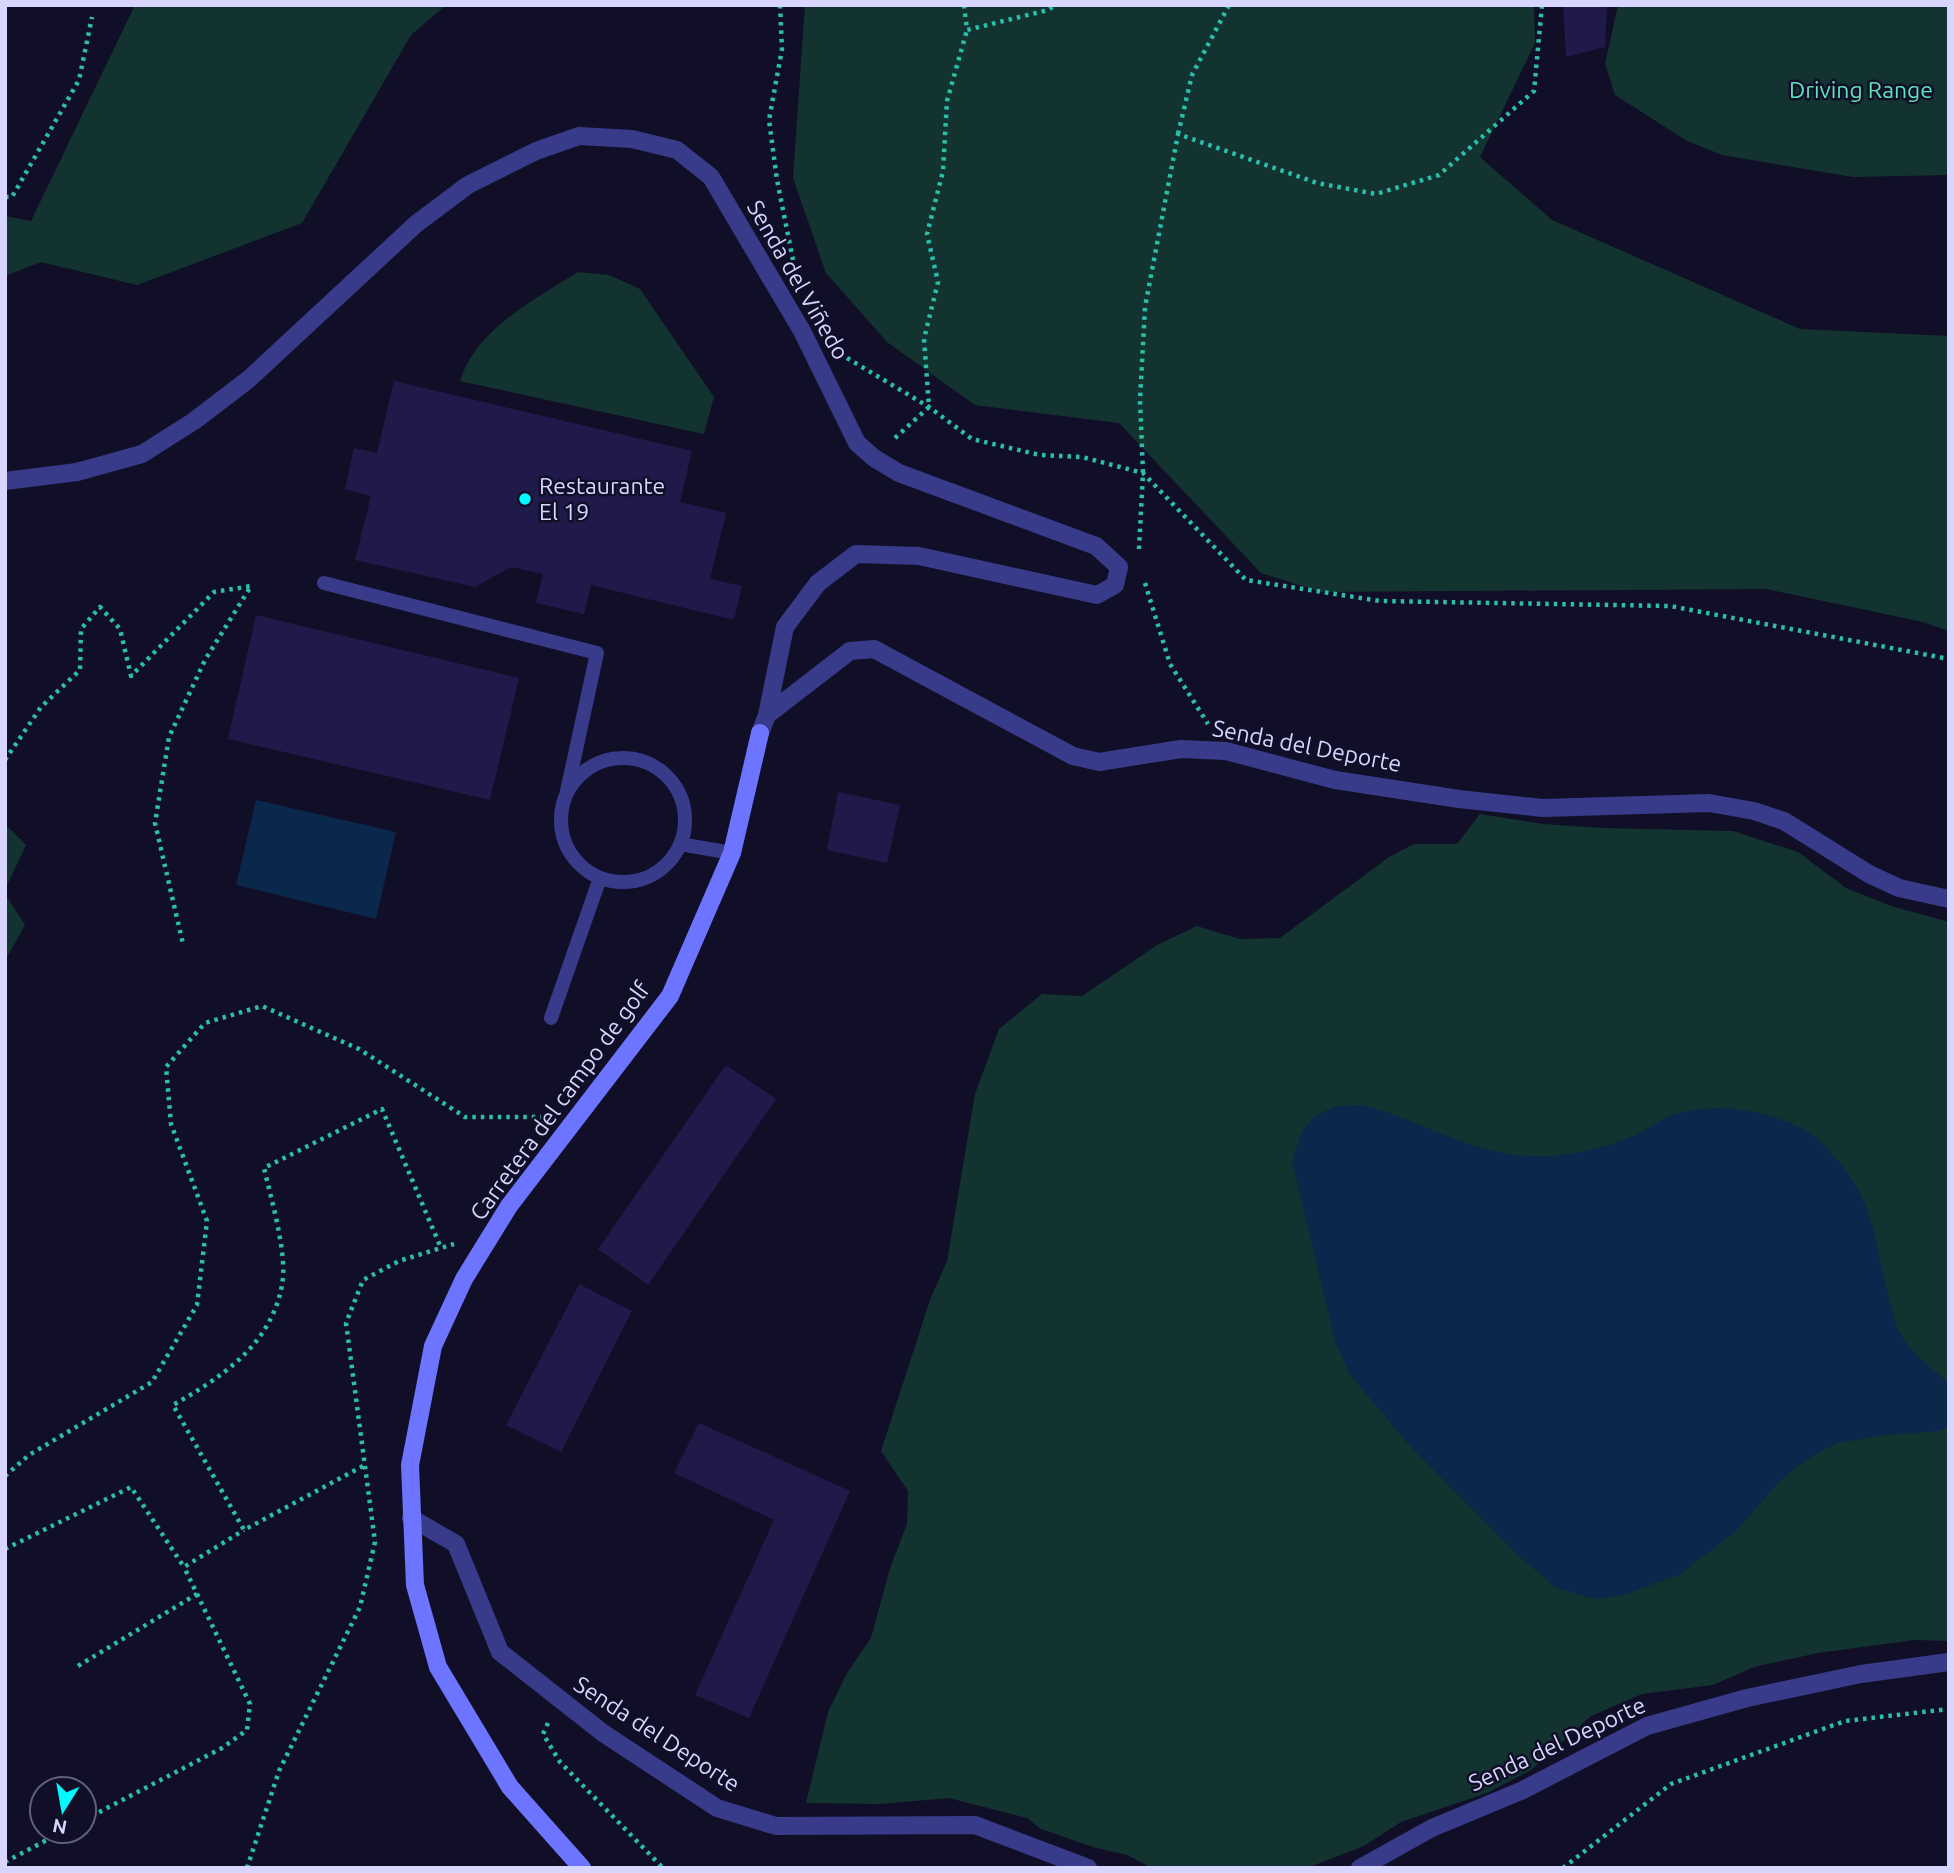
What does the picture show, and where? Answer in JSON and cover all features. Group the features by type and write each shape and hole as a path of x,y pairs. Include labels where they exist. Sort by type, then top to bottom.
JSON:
{"street":[{"name":"Senda del Viñedo","path":"5,481 76,472 142,454 194,421 249,379 416,224 468,185 536,151 579,136 632,139 677,150 711,177 802,331 857,443 874,458 899,473 1096,546 1119,567"},
{"path":"767,715 785,627 818,583 856,554 919,556 1097,595 1115,585 1119,567"},
{"name":"Senda del Deporte","path":"767,715 850,652 874,649 1073,756 1098,762 1181,749 1213,750 1335,780 1459,799 1543,808 1709,803 1754,811 1784,821 1869,874 1899,888 1949,899"},
{"name":"Carretera del campo de golf","path":"582,1868 510,1787 438,1667 415,1585 410,1465 433,1346 464,1279 509,1206 670,996 732,853 767,715"},
{"name":"Senda del Deporte","path":"411,1518 456,1544 500,1651 558,1700 717,1808 776,1826 975,1825 1088,1868"},
{"name":"Senda del Deporte","path":"1360,1868 1432,1828 1523,1790 1647,1726 1747,1698 1861,1674 1949,1662"}],"lane":[{"path":"324,583 597,653 561,811 561,831 569,851 582,867 600,878 618,882 638,880 656,873 670,860 680,844 685,824 683,803 673,783 658,768 639,760 618,758 597,763 580,775 567,791"},
{"path":"680,844 732,853"},
{"path":"551,1018 600,878"}],"path":[{"path":"780,5 782,49 769,120 777,180 794,268"},
{"path":"929,407 924,340 937,282 927,234 943,170 947,101 967,30 964,5"},
{"path":"967,30 1048,10 1055,5"},
{"path":"1213,750 1208,722 1170,664 1139,562 1143,473 1140,400 1145,307 1178,134 1192,75 1229,5"},
{"path":"1178,134 1317,183 1376,194 1439,175 1534,91 1542,5"},
{"path":"5,197 12,197 79,80 92,17"},
{"path":"802,331 929,407 972,439 1040,455 1082,457 1143,473 1246,580 1380,601 1670,606 1949,659"},
{"path":"874,458 929,407"},
{"path":"1119,567 1139,562"},
{"path":"5,760 41,707 80,670 81,629 100,607 120,629 131,676 214,592 251,586 205,660 169,737 155,823 183,944"},
{"path":"5,1476 29,1455 152,1381 197,1305 207,1222 171,1124 166,1067 205,1023 261,1006 359,1049 465,1117 577,1116"},
{"path":"244,1530 173,1405 222,1376 265,1332 282,1284 279,1232 264,1168 382,1109 442,1248"},
{"path":"247,1868 279,1771 360,1607 375,1542 346,1324 363,1280 399,1261 491,1235"},
{"path":"184,1567 244,1530 363,1466"},
{"path":"5,1549 131,1487 184,1567 250,1704 247,1730 222,1748 98,1813"},
{"path":"78,1666 197,1594"},
{"path":"558,1700 543,1734 560,1762 663,1868"},
{"path":"1563,1868 1671,1784 1845,1721 1949,1709"},
{"path":"5,1862 37,1845"}],"green space":[{"path":"135,5 446,5 411,35 302,223 137,285 41,262 5,276 5,216 31,221"},
{"path":"805,5 1534,5 1535,43 1480,157 1552,220 1800,329 1949,336 1949,631 1923,622 1766,589 1321,592 1261,573 1119,423 975,405 887,342 826,273 793,178"},
{"name":"Driving Range","path":"1618,5 1949,5 1949,175 1853,177 1722,155 1687,141 1615,95 1605,64"},
{"path":"578,272 609,275 640,289 714,397 704,434 460,381 468,362 493,331 526,305"},
{"path":"1480,814 1543,824 1733,831 1798,852 1846,888 1891,906 1949,922 1949,1641 1914,1640 1818,1653 1754,1667 1713,1685 1642,1694 1591,1716 1531,1770 1487,1793 1401,1822 1364,1846 1307,1868 1152,1868 1127,1855 1093,1847 1041,1829 1027,1818 949,1798 881,1804 806,1803 828,1712 847,1673 871,1638 890,1568 907,1524 908,1491 881,1451 930,1300 947,1261 975,1094 999,1029 1042,994 1082,996 1157,945 1197,926 1240,939 1280,938 1389,857 1414,844 1457,844"},
{"path":"5,824 26,845 5,890"},
{"path":"5,894 25,925 5,961"}],"water":[{"path":"256,800 396,832 376,919 236,885"},
{"path":"1362,1105 1465,1143 1507,1154 1529,1156 1555,1156 1595,1149 1633,1136 1670,1116 1705,1109 1723,1108 1759,1113 1809,1132 1822,1143 1855,1184 1871,1223 1890,1306 1901,1335 1913,1351 1949,1384 1949,1426 1940,1431 1886,1435 1837,1443 1804,1461 1780,1481 1735,1532 1680,1574 1621,1596 1594,1599 1555,1587 1518,1555 1408,1444 1350,1374 1335,1341 1292,1161 1302,1131 1315,1116 1336,1106"}],"building":[{"path":"1563,5 1607,5 1605,47 1566,57"},
{"name":"Restaurante El 19","path":"394,381 692,451 680,502 726,513 710,579 742,586 734,620 591,585 584,614 536,603 543,574 511,567 475,587 355,560 371,496 345,489 354,448 377,453"},
{"path":"256,615 519,678 490,800 228,739"},
{"path":"838,792 900,805 887,863 827,850"},
{"path":"726,1065 776,1099 648,1285 598,1249"},
{"path":"579,1284 632,1311 561,1452 506,1425"},
{"path":"699,1423 850,1491 749,1718 695,1695 774,1520 674,1473"}],"place":[{"name":"Restaurante El 19","path":"525,499"}]}
